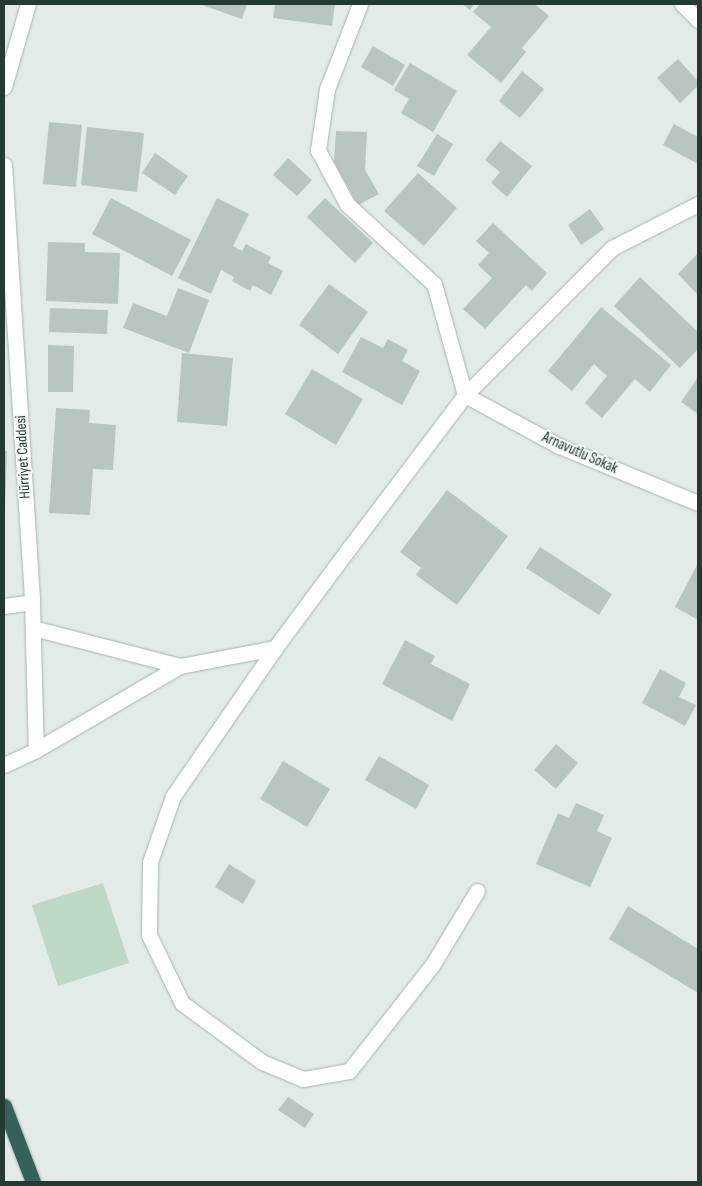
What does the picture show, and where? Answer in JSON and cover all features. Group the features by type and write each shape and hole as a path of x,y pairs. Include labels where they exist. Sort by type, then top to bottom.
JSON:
{"highway":[{"path":"4,1106 33,1182"}],"street":[{"path":"4,87 28,4"},
{"path":"360,4 327,90 318,150 347,204 434,284 466,395"},
{"path":"682,4 698,20"},
{"name":"Hürriyet Caddesi","path":"4,165 32,602 36,750"},
{"path":"477,891 433,964 349,1071 303,1079 262,1062 182,1003 149,935 150,862 173,796 275,648 466,395 612,248 698,204"},
{"name":"Arnavutlu Sokak","path":"466,395 559,446 698,503"},
{"path":"4,606 32,602"},
{"path":"32,628 180,666"},
{"path":"4,765 36,750 180,666 275,648"}],"green space":[{"path":"103,883 129,963 58,986 32,905"}],"building":[{"path":"199,4 247,4 242,19"},
{"path":"275,4 335,4 332,26 273,18"},
{"path":"462,4 474,4 470,10"},
{"path":"480,4 535,4 549,16 522,48 526,52 501,83 467,55 491,27 473,12"},
{"path":"373,46 405,65 393,86 361,67"},
{"path":"678,59 698,81 698,86 680,103 657,78"},
{"path":"410,63 457,91 433,132 401,113 409,99 394,90"},
{"path":"522,71 544,89 520,118 499,101"},
{"path":"49,122 82,125 76,187 43,184"},
{"path":"674,124 698,137 698,164 663,145"},
{"path":"87,127 144,133 137,192 81,185"},
{"path":"336,131 367,132 365,170 379,194 358,205 334,162"},
{"path":"437,134 453,144 434,176 417,166"},
{"path":"500,141 532,166 507,197 491,183 500,172 485,160"},
{"path":"155,153 188,176 175,195 142,173"},
{"path":"288,158 312,180 297,196 273,175"},
{"path":"418,173 457,208 424,246 384,211"},
{"path":"111,198 191,240 172,276 92,234"},
{"path":"217,198 249,214 233,246 242,251 246,244 271,257 268,263 283,271 271,295 253,285 250,291 232,281 234,277 221,270 211,294 178,278"},
{"path":"325,198 373,243 355,263 307,217"},
{"path":"590,209 604,229 581,245 568,225"},
{"path":"493,223 547,273 532,291 526,285 485,329 463,309 492,278 478,265 489,253 476,241"},
{"path":"48,242 85,243 85,252 120,253 118,304 46,301"},
{"path":"698,253 698,295 678,274"},
{"path":"640,277 698,332 698,349 680,368 614,306"},
{"path":"329,284 368,312 338,354 299,325"},
{"path":"178,288 209,300 189,353 123,328 133,303 167,316"},
{"path":"601,307 671,365 650,392 635,379 602,418 585,403 607,376 594,364 572,391 548,371"},
{"path":"50,308 108,310 107,334 49,332"},
{"path":"361,337 383,348 388,339 408,350 402,361 420,371 402,405 342,372"},
{"path":"48,345 74,346 73,392 48,392"},
{"path":"182,353 233,358 227,426 177,422"},
{"path":"312,369 363,399 336,445 285,414"},
{"path":"698,377 698,414 681,402"},
{"path":"56,408 90,410 89,423 116,425 113,470 93,469 90,515 49,513"},
{"path":"4,451 7,451 5,511 4,511"},
{"path":"447,490 508,536 457,605 416,575 421,568 400,552"},
{"path":"540,547 612,594 599,615 526,568"},
{"path":"698,563 698,620 675,607"},
{"path":"405,640 435,656 431,664 470,684 452,721 382,684"},
{"path":"660,669 686,683 679,697 696,705 685,726 642,703"},
{"path":"556,744 578,763 556,789 534,770"},
{"path":"379,756 429,785 416,809 365,780"},
{"path":"283,761 330,789 307,827 260,799"},
{"path":"576,803 604,815 597,831 612,838 590,887 536,864 558,813 569,818"},
{"path":"229,864 256,881 243,904 215,887"},
{"path":"628,906 698,949 698,993 609,939"},
{"path":"288,1097 314,1114 305,1128 278,1110"}]}
